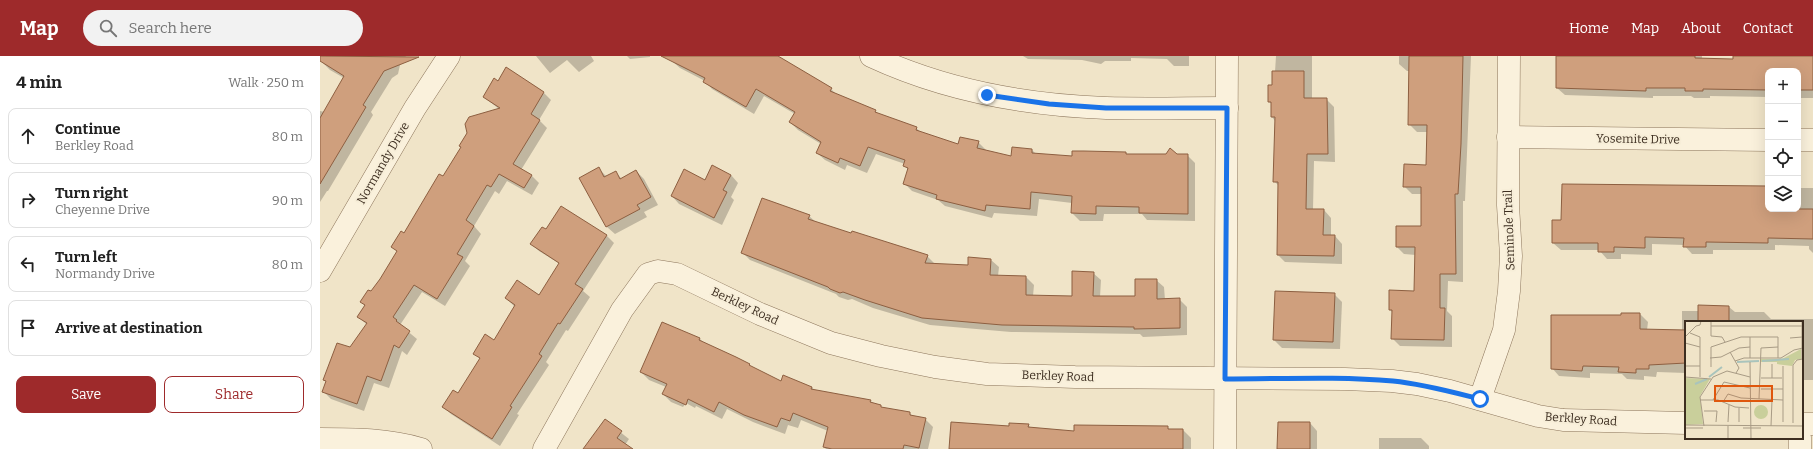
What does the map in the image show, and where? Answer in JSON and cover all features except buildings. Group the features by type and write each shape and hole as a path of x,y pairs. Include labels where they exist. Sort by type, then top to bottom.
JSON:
{"street":[{"name":"Normandy Drive","path":"320,272 415,108 449,56"},
{"path":"871,56 933,81 987,95 1049,104 1106,108 1227,108"},
{"path":"1225,449 1227,56"},
{"name":"Seminole Trail","path":"1480,399 1504,330 1509,291 1511,256 1508,205 1509,56"},
{"name":"Yosemite Drive","path":"1508,137 1765,140"},
{"path":"1801,140 1813,140"},
{"name":"Berkley Road","path":"544,449 622,310 645,277 648,274 658,271 677,274 760,314 831,343 881,356 934,367 987,374 1392,381 1417,384 1480,399 1538,416 1563,420 1685,423"},
{"path":"320,439 352,439 397,442 421,449"}],"route":[{"path":"987,95 1049,104 1106,108 1227,108 1225,379 1345,379 1392,381 1417,384 1480,399"}]}
